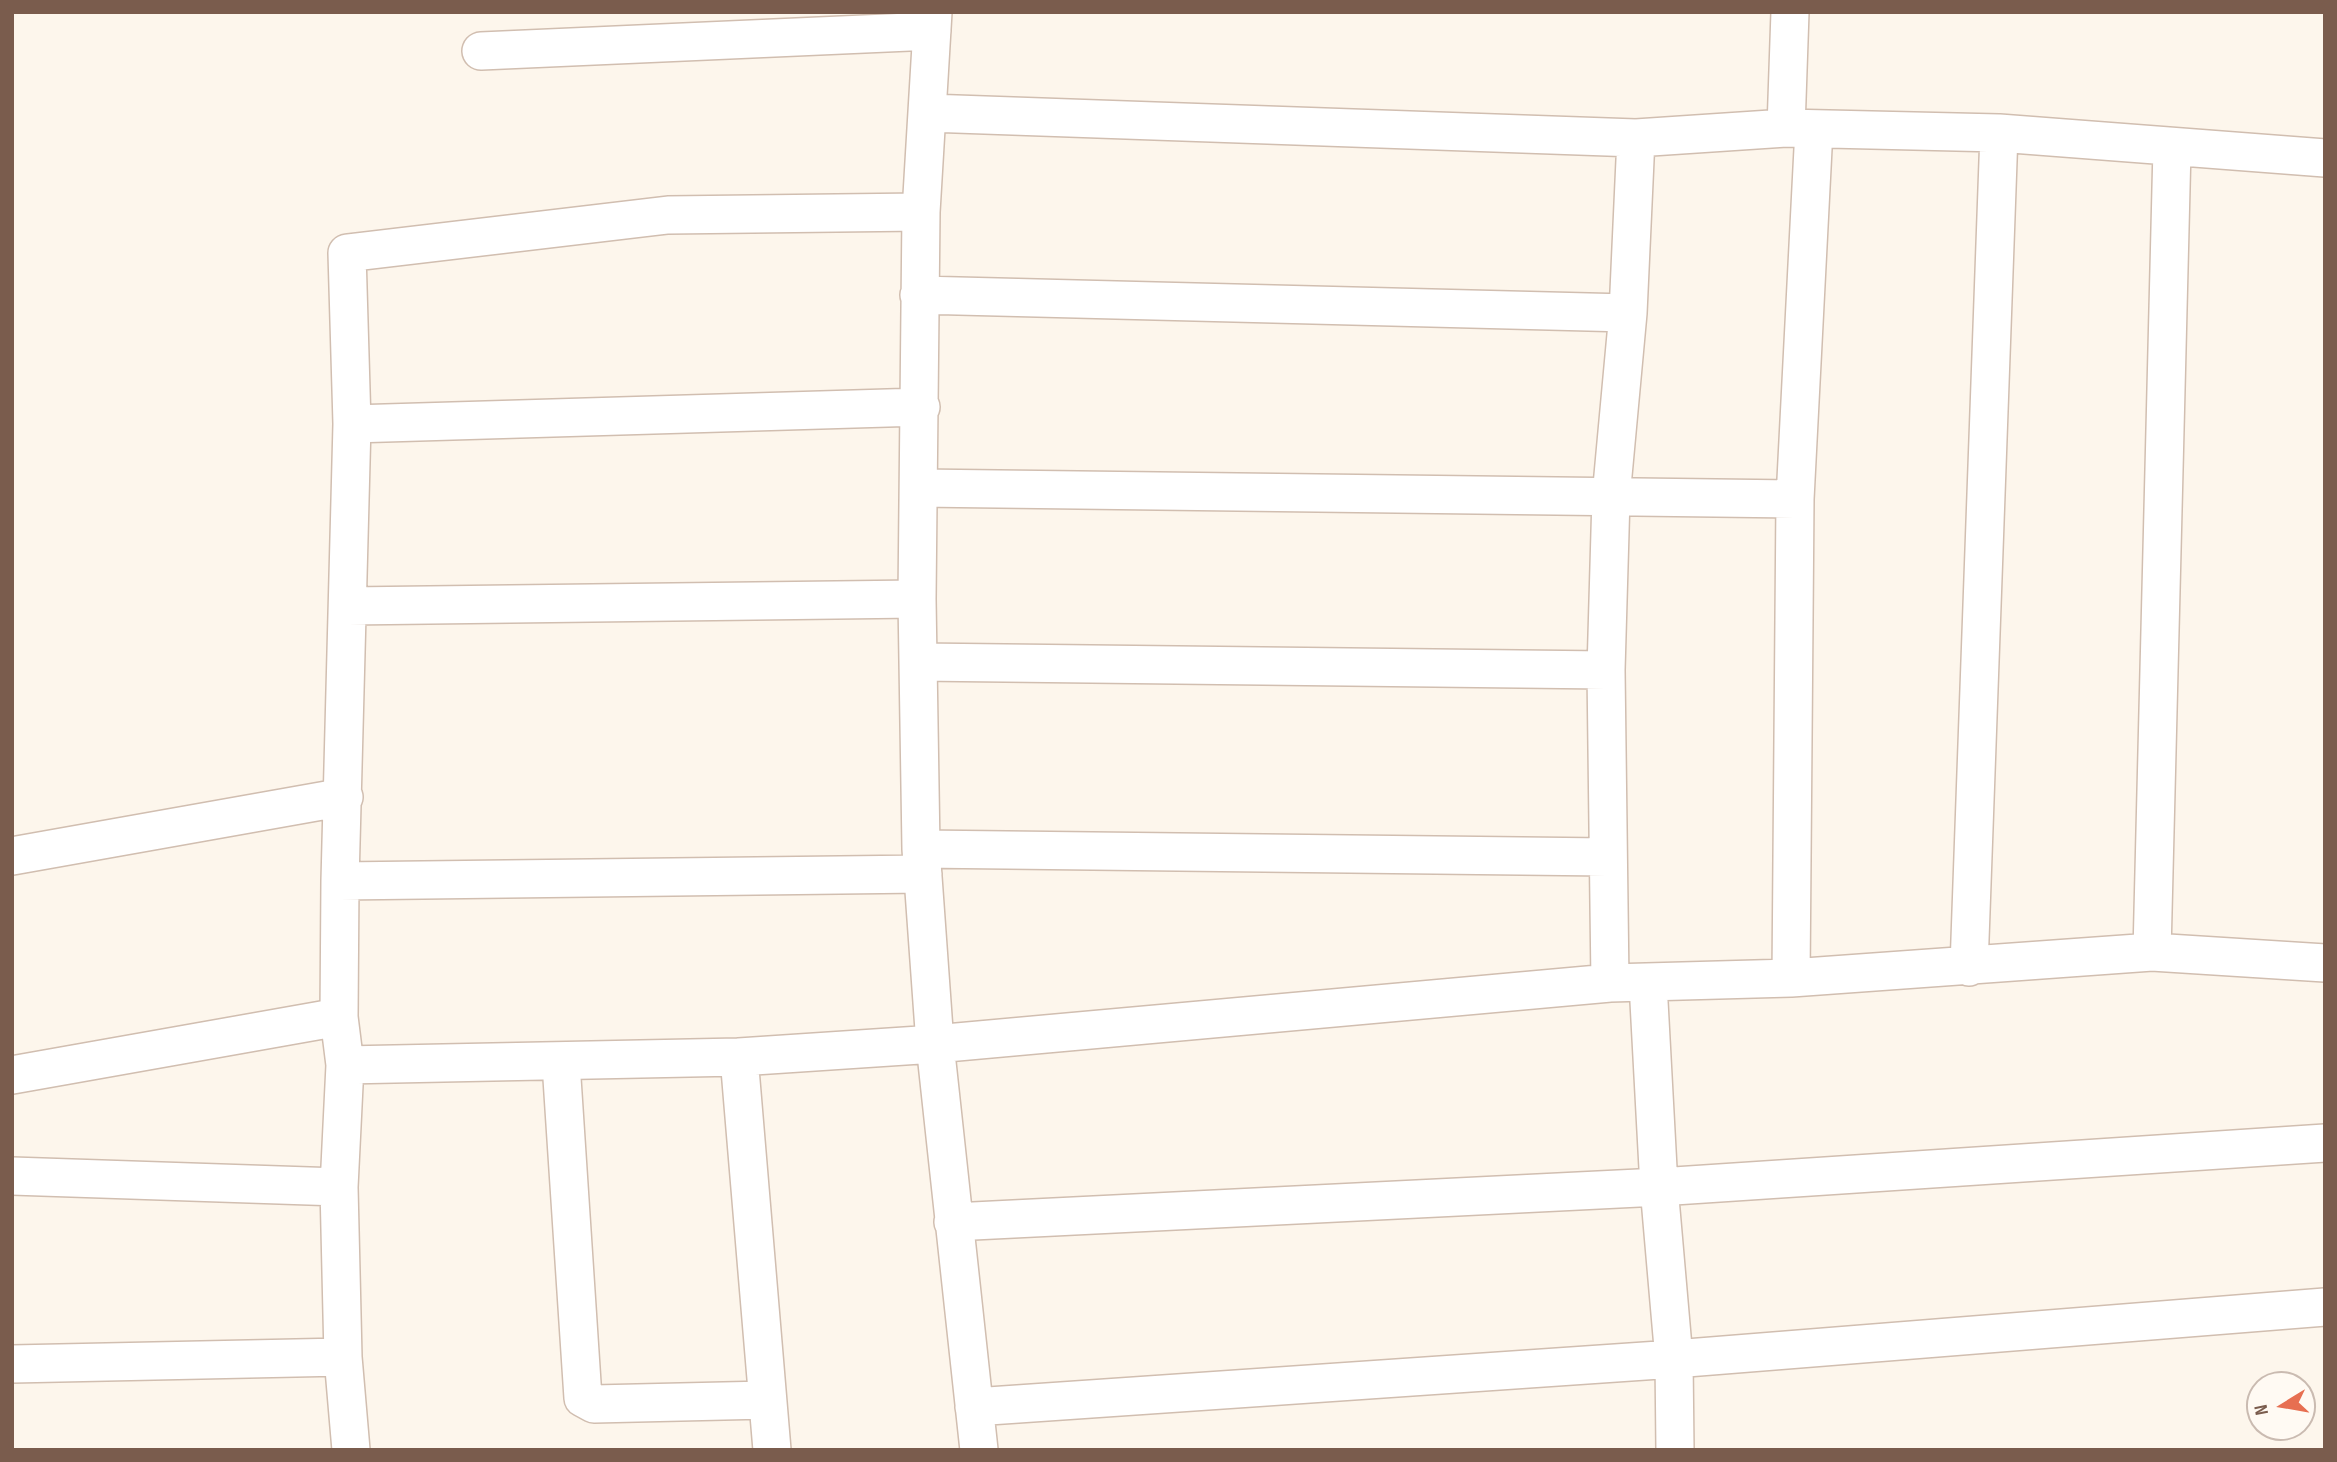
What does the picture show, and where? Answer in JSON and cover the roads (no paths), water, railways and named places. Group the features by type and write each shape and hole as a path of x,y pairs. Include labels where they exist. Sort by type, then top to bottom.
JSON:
{"street":[{"path":"1790,12 1800,128 1791,978"},
{"path":"481,51 932,22 919,295 921,407 917,599 922,862 934,1044 979,1450"},
{"path":"928,113 1636,138 1800,128 1999,133 2325,158"},
{"path":"1969,967 1999,133"},
{"path":"1610,984 1606,670 1611,497 1628,313 1636,138"},
{"path":"2152,952 2172,148"},
{"path":"351,1450 343,1357 339,1187 345,1065 339,1017 340,881 352,424 346,253 668,215 921,212"},
{"path":"919,295 1628,313"},
{"path":"352,424 921,407"},
{"path":"919,488 1795,499"},
{"path":"348,606 917,599"},
{"path":"919,662 1606,670"},
{"path":"12,856 344,797"},
{"path":"340,881 922,862 1607,857"},
{"path":"345,1065 561,1063 739,1057 934,1044 1610,984 1791,978 2152,952 2325,963"},
{"path":"1648,983 1659,1187 1674,1359 1675,1450"},
{"path":"12,1075 339,1017"},
{"path":"739,1057 772,1450"},
{"path":"561,1063 583,1398 594,1404 767,1400"},
{"path":"953,1222 1659,1187 2325,1143"},
{"path":"12,1176 339,1187"},
{"path":"974,1407 1674,1359 2325,1307"},
{"path":"12,1364 343,1357"}]}
